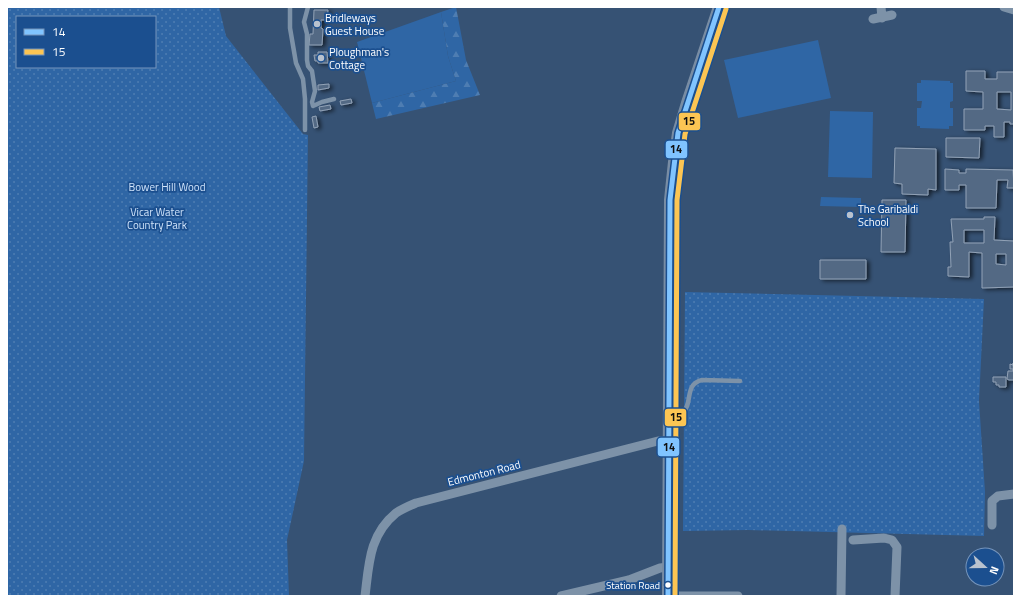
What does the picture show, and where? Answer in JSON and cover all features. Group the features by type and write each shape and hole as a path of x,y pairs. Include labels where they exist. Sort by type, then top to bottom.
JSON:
{"main road":[{"path":"668,596 670,200 678,133 719,7"}],"street":[{"path":"881,7 882,18"},
{"path":"1004,7 1014,10"},
{"path":"873,19 892,15"},
{"name":"Edmonton Road","path":"365,596 372,548 382,526 403,509 416,503 658,441 668,441"},
{"path":"992,525 992,501 998,496 1014,494"},
{"path":"841,596 842,529"},
{"path":"853,540 884,538 892,540 896,547 895,596"},
{"path":"561,596 629,580 660,568 668,567"},
{"path":"668,596 738,596"}],"lane":[{"path":"290,7 290,28 296,63 303,79 305,99 305,130"},
{"path":"308,7 304,22 307,60 308,66 312,71 315,91 312,102 314,106 334,98"},
{"path":"669,413 682,412 685,410 690,391 697,382 702,380 740,381"}],"green space":[{"name":"Vicar Water Country Park","path":"7,7 219,7 226,36 303,134 308,135 304,461 287,540 289,596 7,596"},
{"path":"456,7 466,60 480,95 376,119 372,103 456,81 448,56 441,12"},
{"path":"441,12 448,56 456,81 372,103 357,42"},
{"path":"818,40 831,98 738,118 724,60"},
{"path":"921,80 950,81 950,83 953,83 953,101 950,102 950,108 953,108 953,126 949,126 949,129 920,128 920,126 917,126 917,108 921,108 922,101 917,101 917,83 921,83"},
{"path":"830,111 873,112 872,178 828,177"},
{"path":"821,197 861,198 861,207 820,206"},
{"path":"685,292 984,299 979,401 985,492 984,536 748,530 683,531"}],"building":[{"name":"Bridleways Guest House","path":"314,10 328,10 327,20 321,20 321,28 323,29 322,45 309,45 310,34 313,34"},
{"name":"Ploughman's Cottage","path":"318,52 327,52 328,63 318,63 318,61 315,61 314,55 318,55"},
{"path":"966,71 985,71 985,79 997,79 997,72 1014,72 1014,124 1004,122 1004,137 994,137 994,126 985,126 985,130 964,130 964,109 983,109 983,92 966,91","holes":["997,92 1011,92 1011,110 997,109"]},
{"path":"329,84 329,88 318,90 318,85"},
{"path":"351,99 352,103 341,105 340,101"},
{"path":"330,105 331,109 320,111 319,107"},
{"path":"316,116 318,127 314,128 312,117"},
{"path":"946,138 980,138 979,158 946,157"},
{"path":"895,148 936,149 936,190 928,189 928,195 902,194 902,184 894,183"},
{"path":"945,169 959,170 959,173 966,173 966,169 1013,170 1014,188 1007,188 1008,180 997,180 996,208 966,208 966,185 959,185 959,190 945,190"},
{"path":"882,200 906,200 905,252 881,252"},
{"path":"984,217 995,217 994,240 1014,241 1014,287 982,288 982,253 969,252 969,277 948,276 948,267 951,267 950,242 953,242 951,219 984,219","holes":["964,230 984,230 984,243 964,243","996,254 1006,254 1006,265 996,264"]},
{"path":"820,260 866,260 866,279 820,279"},
{"path":"1013,363 1014,380 1009,380 1007,379 1008,371 1013,371 1013,369 1010,369 1010,364 1013,365"},
{"path":"993,377 1006,377 1006,387 999,387 999,385 996,385 996,382 993,382"}],"transit line":[{"name":"14","path":"668,596 670,200 678,133 719,7"},
{"name":"15","path":"675,596 677,200 685,134 726,9"}],"place":[{"name":"Bridleways Guest House","path":"317,24"},
{"name":"Ploughman's Cottage","path":"321,58"},
{"name":"The Garibaldi School","path":"850,215"},
{"name":"Station Road","path":"668,585"}],"park label":[{"name":"Bower Hill Wood","path":"167,187"}]}
